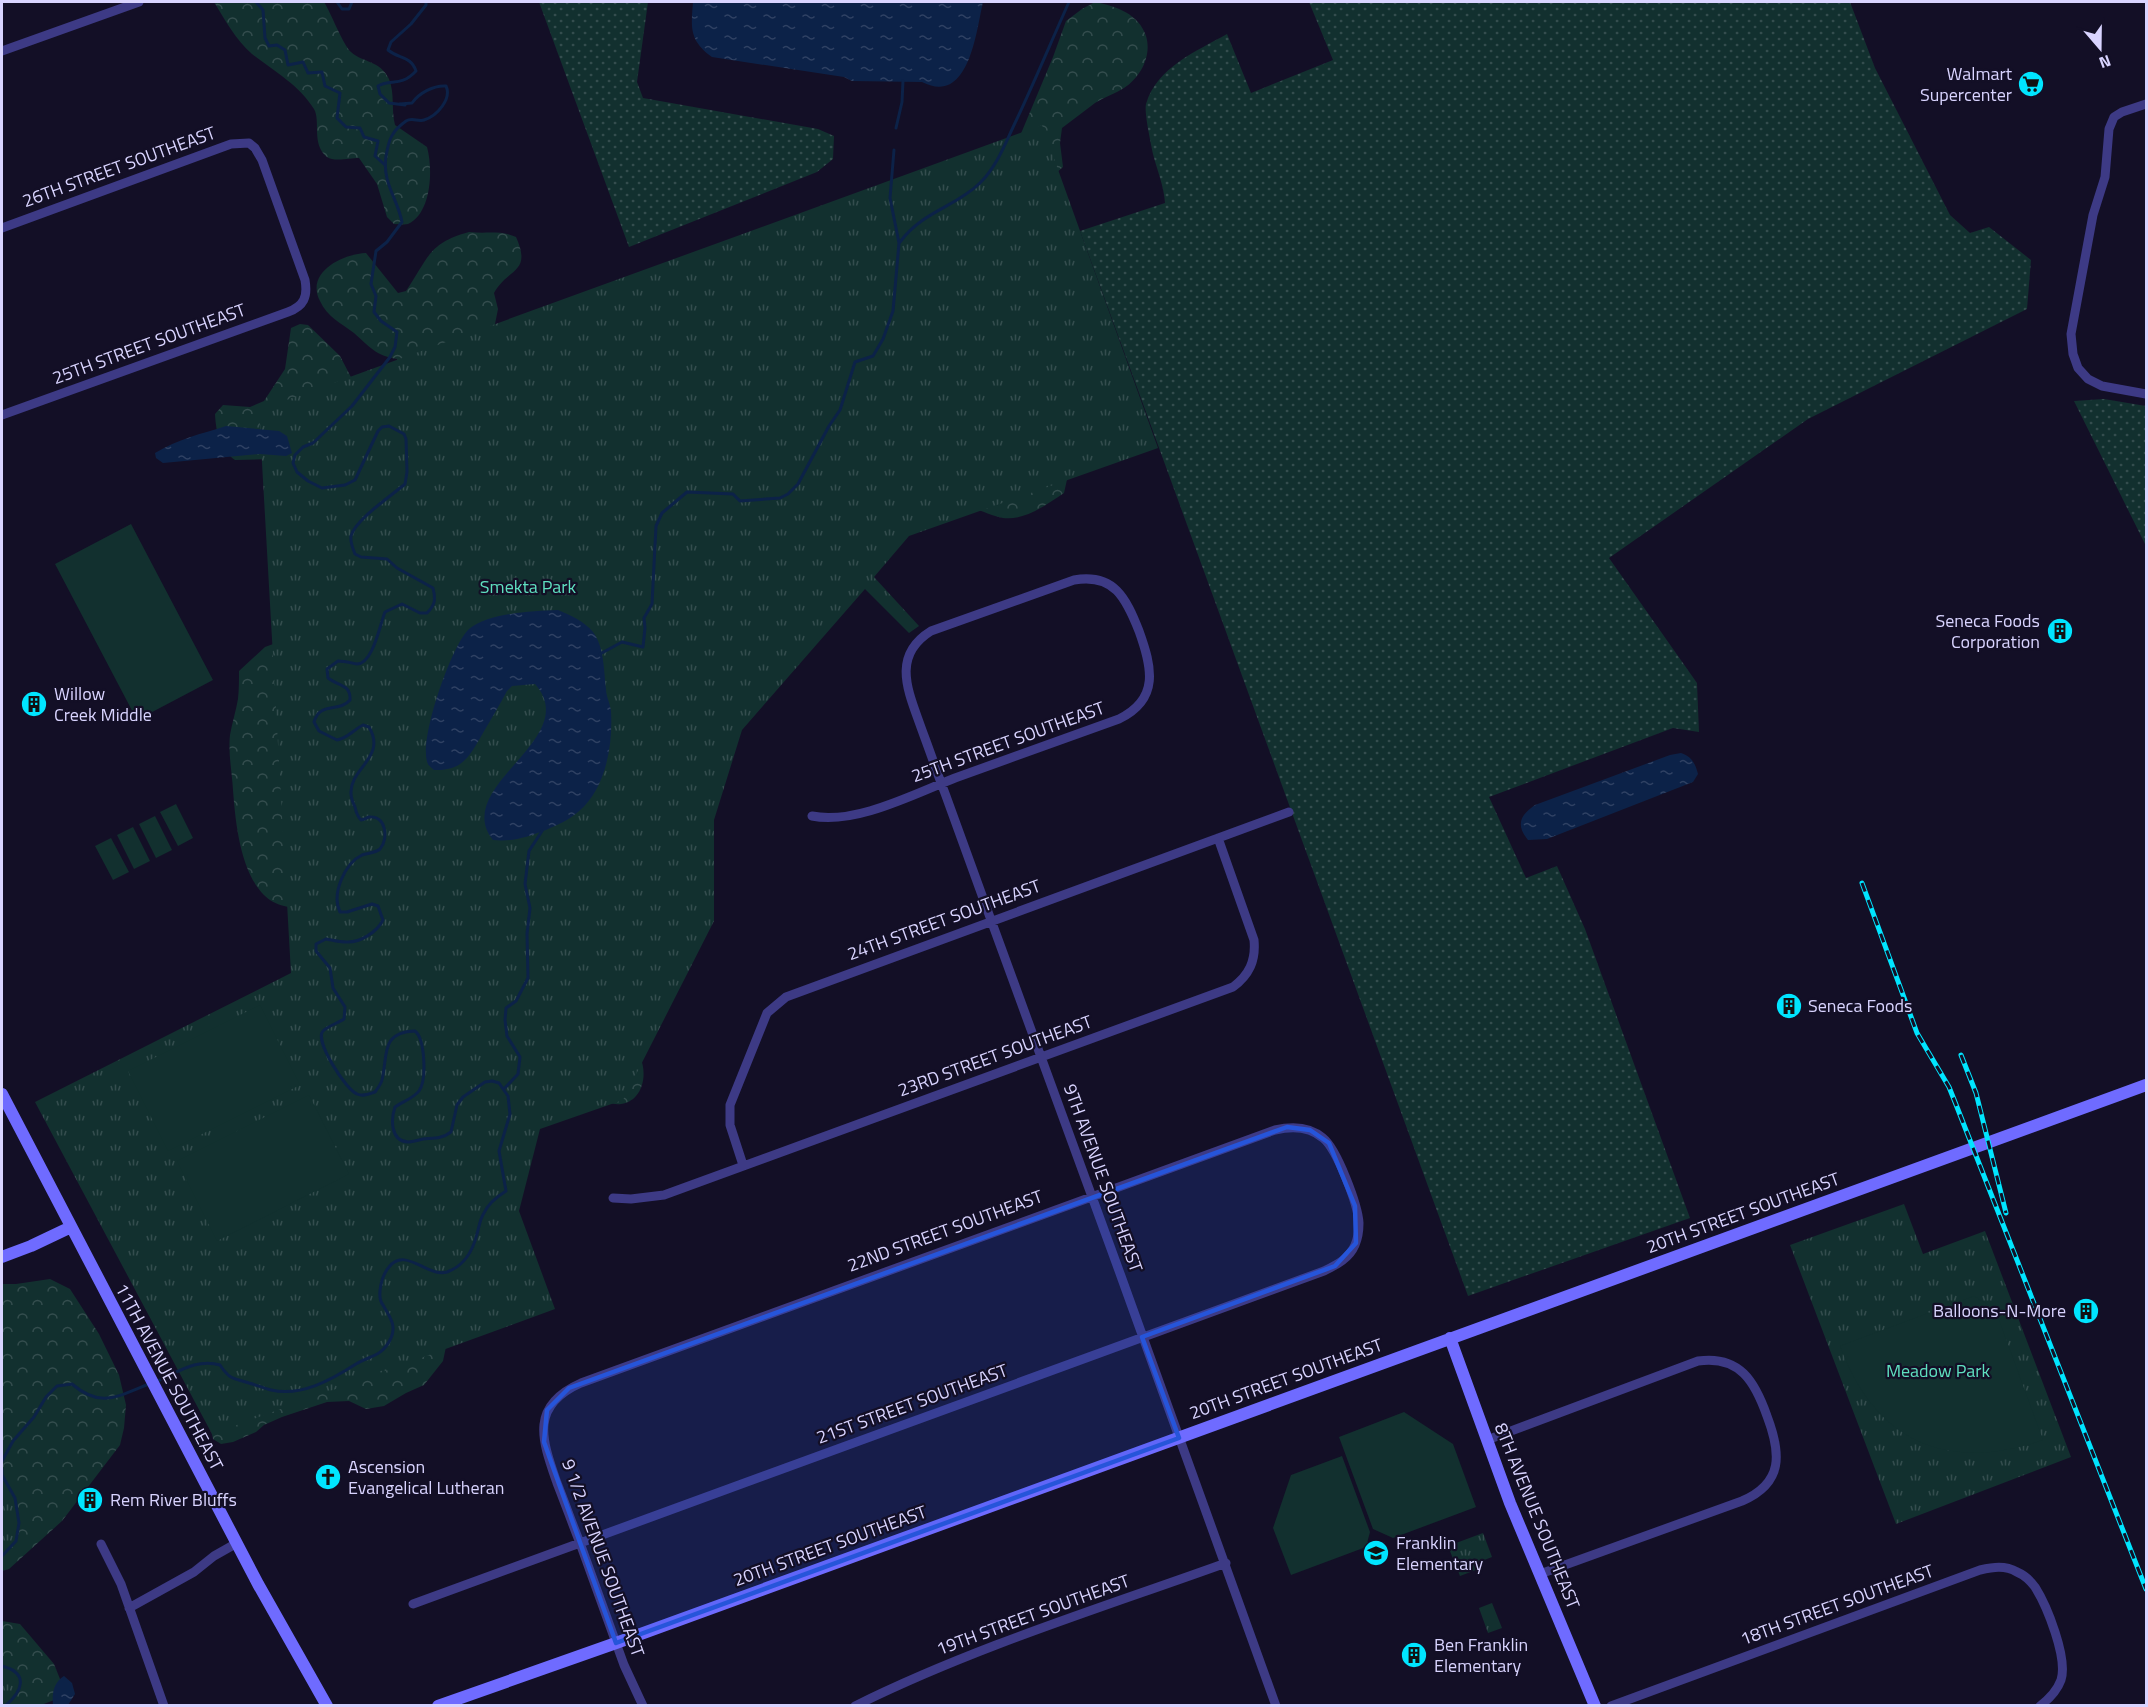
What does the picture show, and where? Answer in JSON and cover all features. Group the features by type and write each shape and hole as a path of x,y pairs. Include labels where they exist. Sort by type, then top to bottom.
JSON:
{"street":[{"path":"2,51 139,2"},
{"path":"2146,104 2114,117 2109,129 2105,177 2093,215 2072,334 2073,354 2078,368 2088,379 2102,386 2146,394"},
{"name":"26TH STREET SOUTHEAST","path":"2,228 231,144 249,143 259,153 290,236 305,280 305,299"},
{"name":"25TH STREET SOUTHEAST","path":"2,415 288,312 302,305 305,299"},
{"name":"9TH AVENUE SOUTHEAST","path":"1139,633 1129,607 1119,592 1105,582 1084,578 1074,580 931,631 915,646 907,661 906,685 1226,1563 1273,1705"},
{"name":"25TH STREET SOUTHEAST","path":"812,816 830,818 854,815 1119,719 1135,709 1145,695 1150,678 1149,658 1139,633"},
{"name":"24TH STREET SOUTHEAST","path":"743,1165 730,1125 730,1105 764,1021 771,1008 786,997 1289,812"},
{"name":"23RD STREET SOUTHEAST","path":"613,1198 640,1199 664,1195 1225,990 1240,982 1246,975 1254,955 1254,940 1218,838"},
{"name":"20TH STREET SOUTHEAST","path":"438,1706 2146,1085"},
{"name":"11TH AVENUE SOUTHEAST","path":"2,1094 169,1416 327,1706"},
{"name":"22ND STREET SOUTHEAST","path":"544,1419 547,1410 559,1394 581,1383 1275,1130 1287,1127 1303,1128 1324,1138 1333,1149 1347,1184"},
{"name":"21ST STREET SOUTHEAST","path":"413,1604 1324,1271 1344,1260 1356,1243 1359,1225 1347,1184"},
{"path":"2,1257 70,1227"},
{"name":"8TH AVENUE SOUTHEAST","path":"1450,1338 1487,1440 1595,1706"},
{"path":"1487,1440 1691,1364 1709,1360 1734,1366 1749,1378 1757,1390 1767,1415 1778,1454 1772,1476 1758,1492 1742,1501 1540,1574"},
{"name":"9 1/2 AVENUE SOUTHEAST","path":"544,1419 543,1434 546,1451 616,1643 643,1706"},
{"path":"129,1608 194,1572 214,1556 237,1543"},
{"path":"101,1544 121,1584 164,1706"},
{"name":"19TH STREET SOUTHEAST","path":"855,1706 926,1672 974,1653 1226,1563"},
{"name":"18TH STREET SOUTHEAST","path":"1611,1706 1980,1570 1994,1567 2016,1571 2030,1581 2040,1597 2061,1656 2062,1674 2054,1693 2040,1706"}],"highlighted area":[{"path":"1287,1127 1310,1130 1329,1143 1355,1206 1356,1243 1335,1266 1142,1337 1179,1438 616,1643 544,1442 547,1410 569,1388"}],"green space":[{"path":"214,2 324,2 351,52 381,68 389,79 395,125 427,147 430,166 429,189 422,210 416,218 408,224 394,224 387,217 377,184 359,158 338,160 327,157 322,152 319,146 316,114 308,100 246,48 231,30"},
{"path":"539,2 648,2 637,82 643,98 818,129 834,136 833,159 817,172 629,247"},
{"path":"1095,2 1126,12 1138,22 1146,36 1146,58 1140,72 1130,83 1095,103 1062,128 1060,143 1063,167 1046,182 1015,148 1066,21"},
{"path":"1309,2 1850,2 1875,68 1950,215 1970,233 1989,227 2031,260 2027,309 1808,419 1609,558 1697,683 1699,732 1673,728 1489,797 1526,878 1557,866 1585,929 1690,1218 1468,1296 1080,231 1165,203 1149,136 1146,104 1159,80 1179,62 1227,34 1251,93 1333,60"},
{"name":"Smekta Park","path":"1042,125 1158,448 909,536 874,577 919,626 909,633 865,589 742,730 714,820 714,921 623,1100 540,1129 519,1211 555,1309 212,1434 35,1102 291,973 259,410"},
{"path":"469,232 499,233 516,237 520,249 520,264 494,293 498,309 494,329 397,373 397,359 373,350 330,316 320,301 317,291 318,281 322,273 337,261 366,253 398,293 406,291 437,247 455,236"},
{"path":"300,324 308,325 340,356 367,408 270,459 235,460 220,440 215,414 223,405 250,407 264,401 285,369 291,328"},
{"path":"2104,399 2146,406 2146,546 2074,401"},
{"path":"1068,475 1064,493 1043,507 1019,517 1003,518 971,508"},
{"path":"131,524 213,680 137,720 55,564"},
{"path":"276,643 296,907 278,904 264,895 246,864 237,825 230,756 230,735 238,699 239,671 265,647"},
{"path":"176,804 193,838 178,846 160,812"},
{"path":"155,816 172,850 156,858 139,824"},
{"path":"133,827 150,861 134,869 117,835"},
{"path":"111,838 129,872 113,880 95,846"},
{"path":"260,1005 300,1085 168,1151 128,1071"},
{"path":"640,1057 644,1071 639,1092 628,1102 614,1104 606,1102"},
{"path":"309,1095 349,1174 217,1241 177,1161"},
{"name":"Meadow Park","path":"1904,1204 1923,1254 1985,1231 2071,1457 1896,1524 1790,1245"},
{"path":"50,1279 70,1289 99,1334 119,1375 126,1405 124,1428 120,1445 62,1521 9,1569 2,1571 2,1284"},
{"path":"1974,1296 1995,1309 2043,1440 2008,1449 1976,1453 1946,1450 1919,1441 1894,1427 1873,1406 1855,1379 1840,1346"},
{"path":"447,1342 443,1361 424,1385 384,1406 366,1409 349,1401 327,1402 282,1417 233,1442 221,1444 213,1439 209,1421"},
{"path":"1404,1412 1453,1444 1476,1507 1393,1538 1373,1529 1339,1437"},
{"path":"1342,1456 1370,1532 1366,1547 1291,1575 1273,1528 1291,1475"},
{"path":"2,1475 15,1498 19,1523 16,1541 2,1556"},
{"path":"1483,1533 1492,1557 1479,1562 1481,1568 1460,1576 1448,1546"},
{"path":"1492,1603 1502,1628 1488,1633 1479,1608"},
{"path":"2,1621 20,1624 54,1664 62,1684 57,1699 41,1705 2,1706"},
{"path":"2,1666 14,1670 19,1676 20,1686 15,1696 2,1705"}],"water":[{"path":"693,2 983,2 968,62 960,75 950,84 938,87 922,82 852,81 844,77 712,57 695,39 692,26"},
{"path":"226,426 279,431 287,436 292,453 286,456 260,454 163,463 156,458 155,453 172,444"},
{"path":"558,610 585,625 593,632 599,644 611,711 611,738 606,766 588,802 571,817 526,837 514,840 493,840 484,820 488,801 500,781 532,743 543,724 546,704 535,684 512,686 470,755 452,768 434,770 428,764 426,753 427,736 438,694 454,653 469,629 487,619 499,616"},
{"path":"1681,753 1693,761 1696,767 1698,774 1693,782 1547,839 1528,840 1524,834 1521,820 1526,812 1535,805 1670,755"},
{"path":"64,1676 72,1683 75,1694 68,1705 53,1705 54,1689"}],"waterway":[{"path":"256,2 263,10 265,38 269,46 277,45 285,50 288,65 303,62 308,73 322,72 325,86 340,93 337,118 346,127 360,128 364,137 378,141 375,156 385,165"},
{"path":"337,2 342,9 349,9 352,2"},
{"path":"155,1382 195,1365 211,1363 220,1365 229,1376 235,1379 271,1390 293,1391 315,1386 376,1355 388,1344 393,1333 392,1321 380,1296 382,1280 389,1267 395,1261 402,1260 440,1273 458,1266 470,1251 486,1210 506,1191 499,1151 510,1114 508,1096 499,1083 485,1082 463,1097 457,1105 451,1132 448,1134 412,1142 402,1141 393,1129 395,1107 419,1091 423,1078 423,1051 415,1031 404,1032 391,1041 386,1054 381,1083 375,1092 364,1095 352,1091 339,1075 327,1054 321,1036 325,1029 344,1019 345,1007 333,988 330,968 316,951 316,944 326,939 343,942 357,941 377,929 383,920 378,906 372,904 340,912 337,897 341,880 350,865 362,855 380,849 385,834 382,824 375,817 361,820 351,796 352,784 374,746 369,727 363,725 337,740 319,731 314,722 325,709 341,706 350,700 346,688 328,678 327,669 338,661 357,664 363,662 372,651 385,612 402,604 420,613 427,613 433,605 434,596 433,588 397,568 387,559 361,557 355,554 351,543 351,536 359,523 405,484 407,472 404,434 389,426 382,427 355,480 345,485 322,488 297,472 293,463 295,455 303,447 313,443 352,406 390,357 395,347 397,332 381,321 374,312 376,296 371,284 376,251 387,242 402,222 386,174 386,156 394,132 408,120 422,120 434,115 445,101 447,91 446,86 432,88 412,103 400,104 405,105 389,103 380,94 378,86 400,81 416,71 408,60 388,50 391,42 411,24 426,2"},
{"path":"900,242 919,223 980,183 991,169 1008,139 1069,2"},
{"path":"896,128 902,102 903,81"},
{"path":"600,654 622,642 643,647 644,618 652,604 656,526 662,513 687,492 733,494 740,501 780,498 788,494 798,484 840,410 855,362 873,356 883,339 893,311 899,243 890,198 894,150"},
{"path":"504,1089 518,1074 520,1057 507,1036 506,1008 516,1001 528,978 527,934 530,908 525,884 529,851 542,831"},
{"path":"2,1461 13,1441 57,1386 72,1384 92,1396 110,1398 149,1384"},
{"path":"2,1469 2,1475 15,1498 19,1523 16,1541 2,1556"},
{"path":"2,1666 11,1669 20,1678 19,1689 5,1706"}],"railway":[{"path":"1862,883 1917,1033 1949,1087 2146,1589"},
{"path":"1961,1055 1976,1093 2006,1213"}],"place":[{"name":"Walmart Supercenter","path":"2031,84"},
{"name":"Seneca Foods Corporation","path":"2060,631"},
{"name":"Willow Creek Middle","path":"34,704"},
{"name":"Seneca Foods","path":"1789,1006"},
{"name":"Balloons-N-More","path":"2086,1311"},
{"name":"Ascension Evangelical Lutheran","path":"328,1477"},
{"name":"Rem River Bluffs","path":"90,1500"},
{"name":"Franklin Elementary","path":"1376,1553"},
{"name":"Ben Franklin Elementary","path":"1414,1655"}]}
